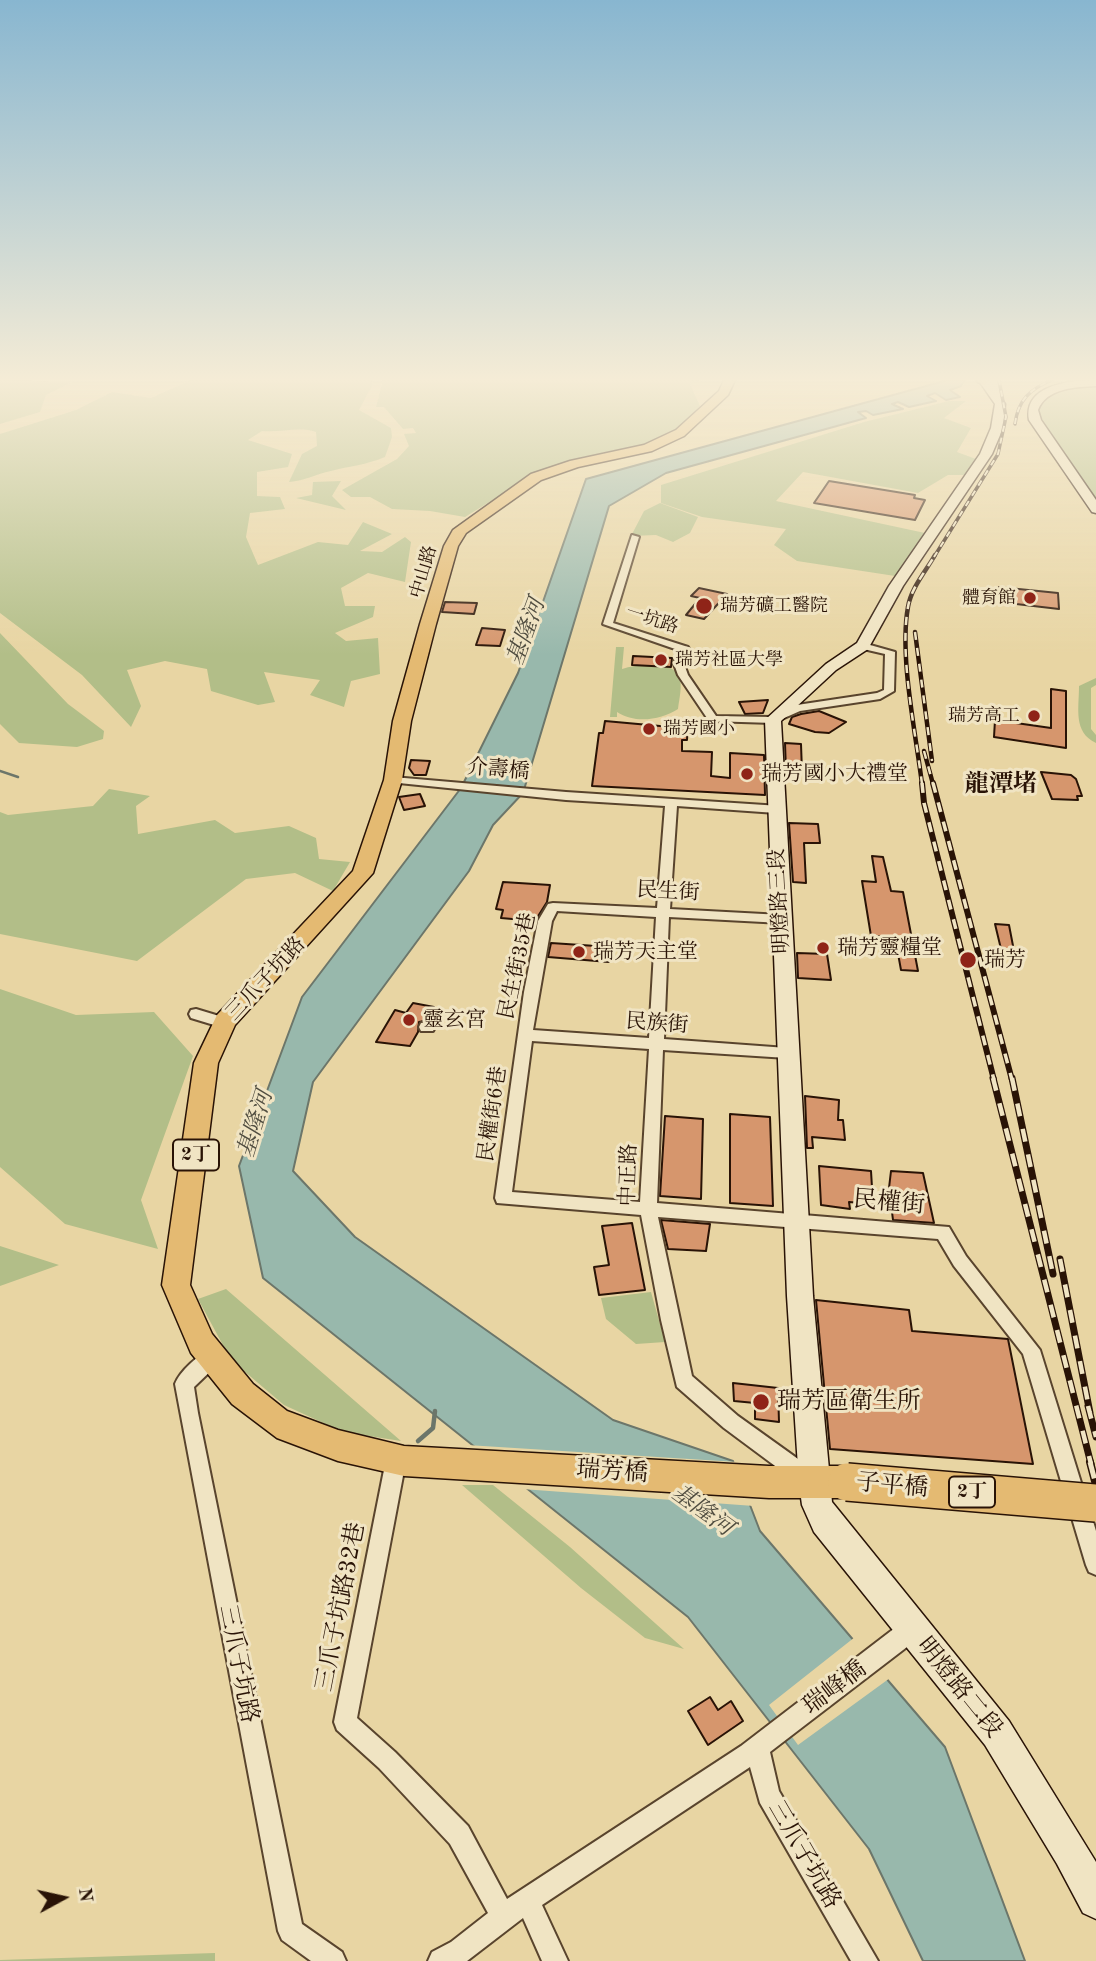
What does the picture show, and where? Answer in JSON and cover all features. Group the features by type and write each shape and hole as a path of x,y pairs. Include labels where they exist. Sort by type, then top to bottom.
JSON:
{"main road":[{"name":"中山路","path":"393,780 402,721 451,546 460,530 536,477 552,472"},
{"name":"三爪子坑路","path":"393,780 363,873 224,1023 206,1063 176,1285 183,1311 229,1383 277,1422 345,1448 396,1460 454,1462"},
{"name":"瑞芳橋","path":"454,1462 814,1483"},
{"name":"子平橋","path":"814,1483 847,1482 1096,1503"}],"street":[{"path":"773,720 831,667 863,646 896,586 974,472"},
{"path":"1070,472 1096,509"},
{"name":"一坑路","path":"635,537 608,624 684,649 679,664 683,675 713,719 773,720 797,708 869,699 889,691 890,652 863,646"},
{"name":"明燈路三段","path":"773,720 787,1053 814,1483"},
{"name":"介壽橋","path":"393,780 566,796 671,802"},
{"path":"671,802 776,809"},
{"name":"中正路","path":"671,802 648,1207 684,1381 731,1422 814,1483"},
{"name":"民生街","path":"553,907 782,919"},
{"name":"民生街35巷","path":"525,1035 545,921 553,907"},
{"path":"196,1014 224,1023"},
{"name":"民族街","path":"525,1035 787,1053"},
{"name":"民權街6巷","path":"503,1198 525,1035"},
{"name":"民權街","path":"503,1198 648,1207 943,1232 960,1261 1031,1350 1096,1565"},
{"name":"三爪子坑路","path":"212,1357 184,1384 290,1931 333,1961"},
{"name":"三爪子坑路32巷","path":"396,1460 345,1722 387,1760 459,1835 503,1916"},
{"name":"明燈路二段","path":"814,1483 817,1505 825,1521 997,1733 1070,1851 1096,1900"},
{"name":"瑞峰橋","path":"758,1748 912,1629"},
{"path":"440,1961 460,1951 503,1916 758,1748"},
{"name":"三爪子坑路","path":"758,1748 768,1795 865,1961"},
{"path":"528,1901 555,1961"}],"green space":[{"path":"0,472 260,472 257,472 257,496 280,497 285,509 250,513 246,537 258,565 318,542 348,545 363,522 392,534 360,551 382,552 405,537 411,542 405,582 368,573 341,588 345,606 375,606 373,617 335,633 346,641 378,638 380,674 351,681 344,707 310,695 320,680 264,672 275,702 258,705 211,691 207,669 165,661 127,670 141,706 131,727 82,675 0,613"},
{"path":"294,472 328,472 300,480 289,482"},
{"path":"375,472 539,472 465,517 430,511 392,509 370,497 351,497 342,490"},
{"path":"704,472 967,472 965,475 948,475 918,493 803,472 776,501 925,533 895,576 797,561 774,545 786,529 702,517 661,503 661,485"},
{"path":"1076,472 1096,472 1096,498"},
{"path":"341,481 332,496 346,510 296,498 312,495 313,482"},
{"path":"660,503 698,517 690,533 673,542 656,535 631,536 644,511"},
{"path":"0,633 68,704 104,731 103,739 77,747 19,743 0,724"},
{"path":"616,647 624,647 622,669 661,665 675,671 681,683 678,709 664,716 648,719 632,718 617,712 617,717 610,717"},
{"path":"1096,678 1096,685 1091,688 1091,729 1096,735 1096,743 1084,733 1078,711 1079,686"},
{"path":"109,789 150,796 136,806 138,834 215,820 235,833 289,826 316,838 319,859 350,862 333,891 295,873 246,879 137,961 0,934 0,812 8,815 93,806"},
{"path":"0,989 76,1015 154,1012 193,1056 141,1200 158,1249 65,1224 0,1167"},
{"path":"0,1246 59,1265 0,1286"},
{"path":"226,1289 401,1441 343,1432 284,1405 231,1360 198,1299"},
{"path":"651,1292 665,1342 636,1344 606,1319 601,1298"},
{"path":"462,1485 493,1485 570,1547 684,1649 645,1638 581,1588"},
{"path":"215,1953 215,1961 0,1961 0,1960"}],"water":[{"name":"基隆河","path":"613,472 671,472 609,506 523,793 493,825 469,871 313,1082 293,1171 355,1237 613,1420 733,1461 760,1531 945,1747 1025,1961 923,1961 869,1849 688,1617 263,1278 239,1166 302,997 461,788 518,673 586,479"}],"pier":[{"path":"467,1445 737,1462 754,1506 522,1489"},
{"path":"855,1637 890,1678 798,1745 769,1705"}],"building":[{"path":"829,481 915,495 914,498 925,500 915,520 814,503"},
{"name":"體育館","path":"999,587 1058,593 1059,609 999,602"},
{"name":"瑞芳礦工醫院","path":"699,588 727,594 704,619 686,615 700,598 691,596"},
{"path":"445,602 477,603 474,614 442,612"},
{"path":"482,628 505,630 500,646 476,645"},
{"path":"633,656 672,658 671,667 632,665"},
{"path":"1051,689 1066,691 1066,748 994,737 995,720 1051,728"},
{"path":"768,700 763,713 745,714 739,702"},
{"path":"819,711 846,722 829,733 789,724 792,717"},
{"path":"677,718 688,722 687,740 682,740 682,751 712,752 711,776 730,778 730,753 764,755 765,795 592,786 599,733 603,733 605,721 671,727 671,720"},
{"path":"785,743 801,744 802,772 786,771"},
{"path":"411,760 430,761 426,775 414,775 409,768"},
{"path":"1041,772 1071,775 1076,779 1082,796 1077,796 1078,800 1052,799"},
{"path":"420,794 425,806 404,810 399,797"},
{"path":"789,823 818,824 820,843 804,843 806,883 793,882"},
{"path":"872,856 883,857 891,891 903,892 918,971 901,970 895,937 871,936 862,881 876,882"},
{"path":"503,882 550,885 547,902 535,921 501,918 503,910 496,909"},
{"path":"995,924 1009,925 1014,951 1001,949"},
{"name":"瑞芳天主堂","path":"551,943 611,947 609,962 548,957"},
{"path":"797,953 827,954 831,980 798,978"},
{"name":"靈玄宮","path":"413,1003 434,1007 429,1020 419,1022 418,1032 410,1046 376,1042 395,1010 406,1013"},
{"path":"805,1096 839,1100 838,1120 843,1120 845,1140 812,1137 813,1148 807,1148"},
{"path":"730,1114 770,1117 773,1206 730,1203"},
{"path":"665,1116 703,1119 701,1199 660,1196"},
{"path":"819,1166 871,1171 873,1204 849,1202 850,1209 821,1205"},
{"path":"891,1171 923,1173 934,1223 893,1220 889,1188"},
{"path":"661,1220 710,1224 706,1251 668,1249"},
{"path":"632,1223 645,1290 599,1295 594,1267 609,1265 602,1226"},
{"path":"816,1300 909,1310 912,1331 1008,1339 1033,1464 830,1449"},
{"name":"瑞芳區衛生所","path":"733,1383 778,1388 779,1422 755,1419 755,1403 734,1401"},
{"path":"710,1697 718,1710 731,1701 743,1721 708,1745 688,1711"}],"waterway":[{"path":"0,771 18,777"},
{"path":"418,1441 433,1428 435,1411"}],"railway":[{"path":"934,557 987,472"},
{"path":"922,784 907,671 906,627 912,593 935,555"},
{"path":"915,632 932,761"},
{"path":"924,751 933,784"},
{"path":"922,783 924,803 994,1080"},
{"path":"933,783 1012,1080"},
{"path":"993,1078 1091,1464"},
{"path":"1012,1078 1053,1274"},
{"path":"1060,1259 1090,1413"},
{"path":"1088,1406 1096,1437"},
{"path":"1090,1462 1096,1485"}],"place":[{"name":"體育館","path":"1030,598"},
{"name":"瑞芳礦工醫院","path":"704,606"},
{"name":"瑞芳社區大學","path":"661,660"},
{"name":"瑞芳高工","path":"1034,716"},
{"name":"瑞芳國小","path":"649,729"},
{"name":"瑞芳國小大禮堂","path":"747,774"},
{"name":"瑞芳靈糧堂","path":"823,948"},
{"name":"瑞芳天主堂","path":"579,952"},
{"name":"瑞芳","path":"968,960"},
{"name":"靈玄宮","path":"409,1020"},
{"name":"瑞芳區衛生所","path":"761,1402"}],"district":[{"name":"龍潭堵","path":"1001,785"}]}
